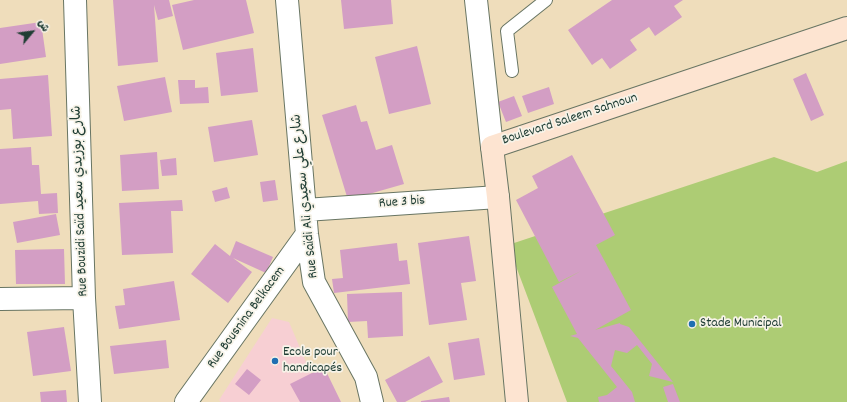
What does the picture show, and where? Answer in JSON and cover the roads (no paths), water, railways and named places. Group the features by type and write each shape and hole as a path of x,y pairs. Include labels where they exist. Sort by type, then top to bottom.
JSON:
{"street":[{"name":"Rue Bouzidi Saïd شارع بوزيدي سعيد","path":"75,0 84,298 90,402"},
{"name":"Rue Saïdi Ali شارع علي سعيدي","path":"287,0 307,234 314,282 366,377 372,402"},
{"path":"476,0 492,147"},
{"name":"Boulevard Saleem Sahnoun","path":"517,402 492,147 847,28"},
{"name":"Rue 3 bis","path":"305,210 498,197"},
{"name":"Rue Bousnina Belkacem","path":"186,402 307,234"},
{"path":"0,299 84,298"}],"lane":[{"path":"512,71 507,31 546,0"}],"place":[{"name":"Stade Municipal","path":"692,324"},
{"name":"Ecole pour handicapés","path":"275,361"}]}
